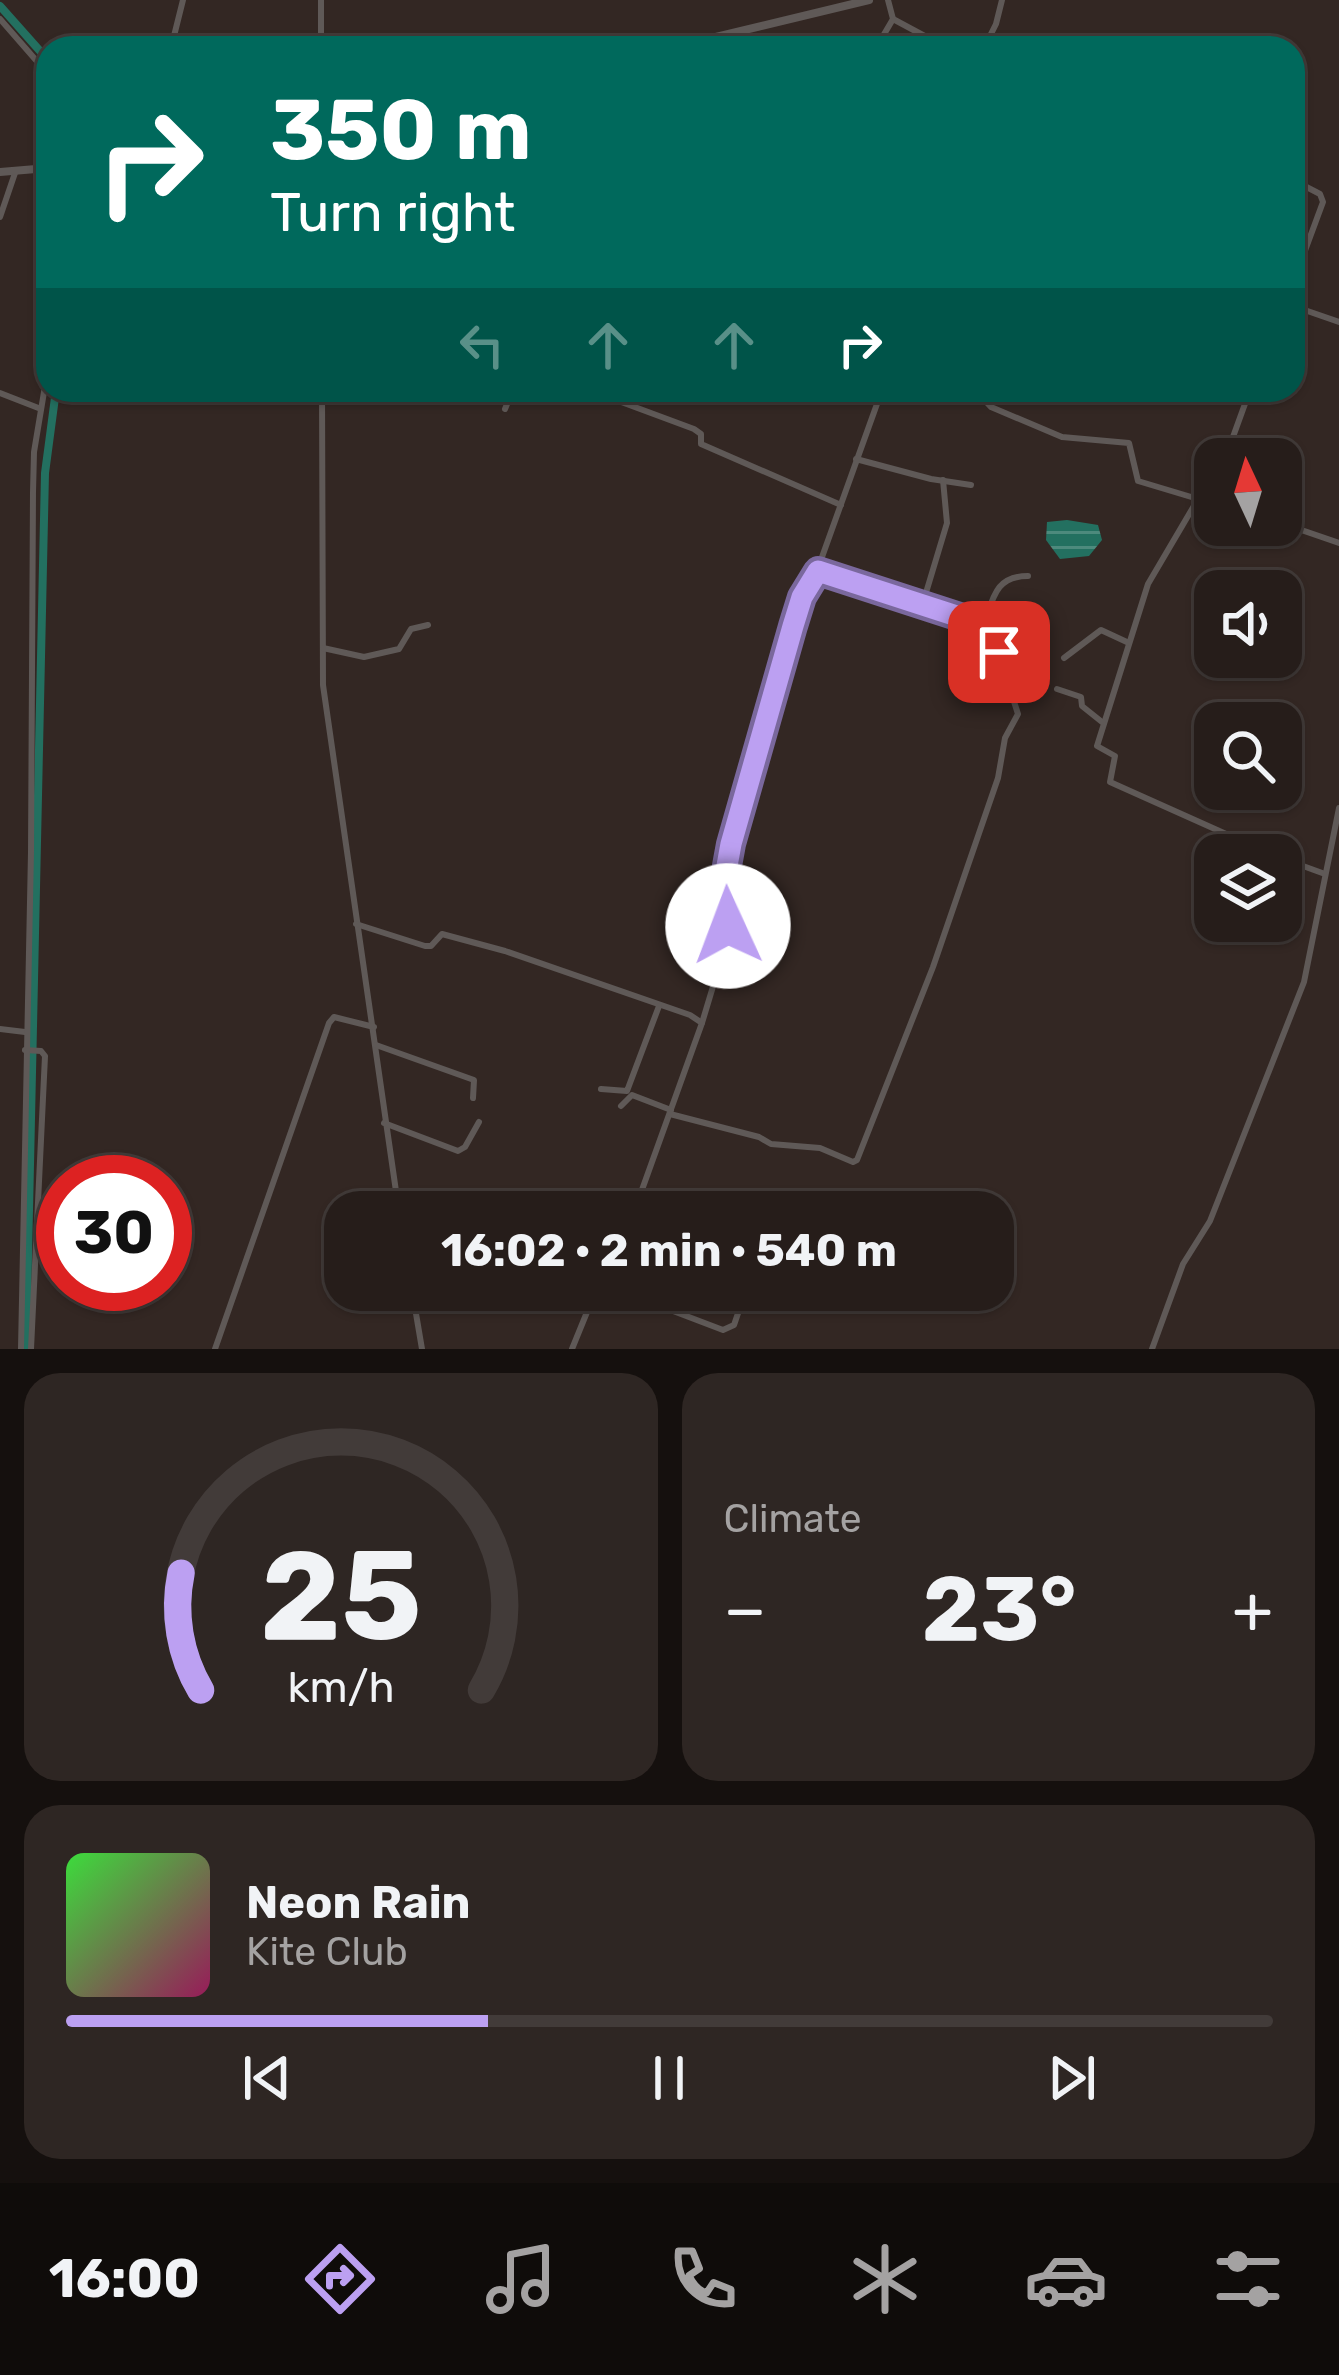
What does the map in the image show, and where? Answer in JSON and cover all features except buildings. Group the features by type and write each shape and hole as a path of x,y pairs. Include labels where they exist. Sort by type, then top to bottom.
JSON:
{"street":[{"path":"174,36 183,0"},
{"path":"321,0 321,36"},
{"path":"720,36 869,0"},
{"path":"883,36 893,19 888,0"},
{"path":"989,36 1002,0"},
{"path":"0,19 36,60"},
{"path":"893,19 924,36"},
{"path":"0,172 36,169"},
{"path":"0,218 16,170"},
{"path":"1305,186 1320,194 1323,202 1305,251"},
{"path":"1305,310 1339,322"},
{"path":"0,393 41,409"},
{"path":"21,1349 32,1051 25,1032 33,492 42,402"},
{"path":"322,402 322,685 395,1191"},
{"path":"505,409 508,402"},
{"path":"622,402 694,429 701,434 701,444 841,505"},
{"path":"642,1191 727,940 722,893 735,826 793,626 802,597 818,571 877,402"},
{"path":"986,402 1062,437 1129,443 1138,481 1194,498"},
{"path":"1233,438 1246,402"},
{"path":"856,459 971,484"},
{"path":"922,606 947,523 943,480"},
{"path":"1194,507 1152,576 1097,746 1116,757 1110,782 1227,834"},
{"path":"1302,530 1339,543"},
{"path":"621,1106 632,1095 772,1144 820,1148 853,1162 933,967 998,778 1005,738 1018,714 995,642 983,627 818,571"},
{"path":"983,627 998,585 1011,576 1028,576"},
{"path":"323,648 364,657 399,649 411,629 428,625"},
{"path":"1064,658 1101,630 1129,643"},
{"path":"1057,689 1081,697 1082,706 1102,722"},
{"path":"1152,1349 1183,1264 1210,1221 1304,982 1339,808"},
{"path":"1302,865 1325,874"},
{"path":"356,924 428,947 444,934 505,951 702,1023"},
{"path":"601,1090 627,1091 658,1006"},
{"path":"215,1349 329,1023 341,1016 374,1027"},
{"path":"0,1029 25,1032"},
{"path":"376,1045 474,1080 473,1098"},
{"path":"31,1349 45,1057 32,1051"},
{"path":"384,1123 458,1150 465,1147 478,1122"},
{"path":"416,1311 422,1349"},
{"path":"572,1349 587,1311"},
{"path":"673,1311 723,1330 734,1324 739,1311"}],"shaded area":[{"path":"1047,522 1098,525 1102,540 1089,556 1060,559 1046,540"}],"waterway":[{"path":"0,6 36,46"},
{"path":"26,1349 45,473 54,402"}],"route":[{"path":"728,926 722,893 735,826 802,597 818,571 969,620 988,631 999,652"}]}
